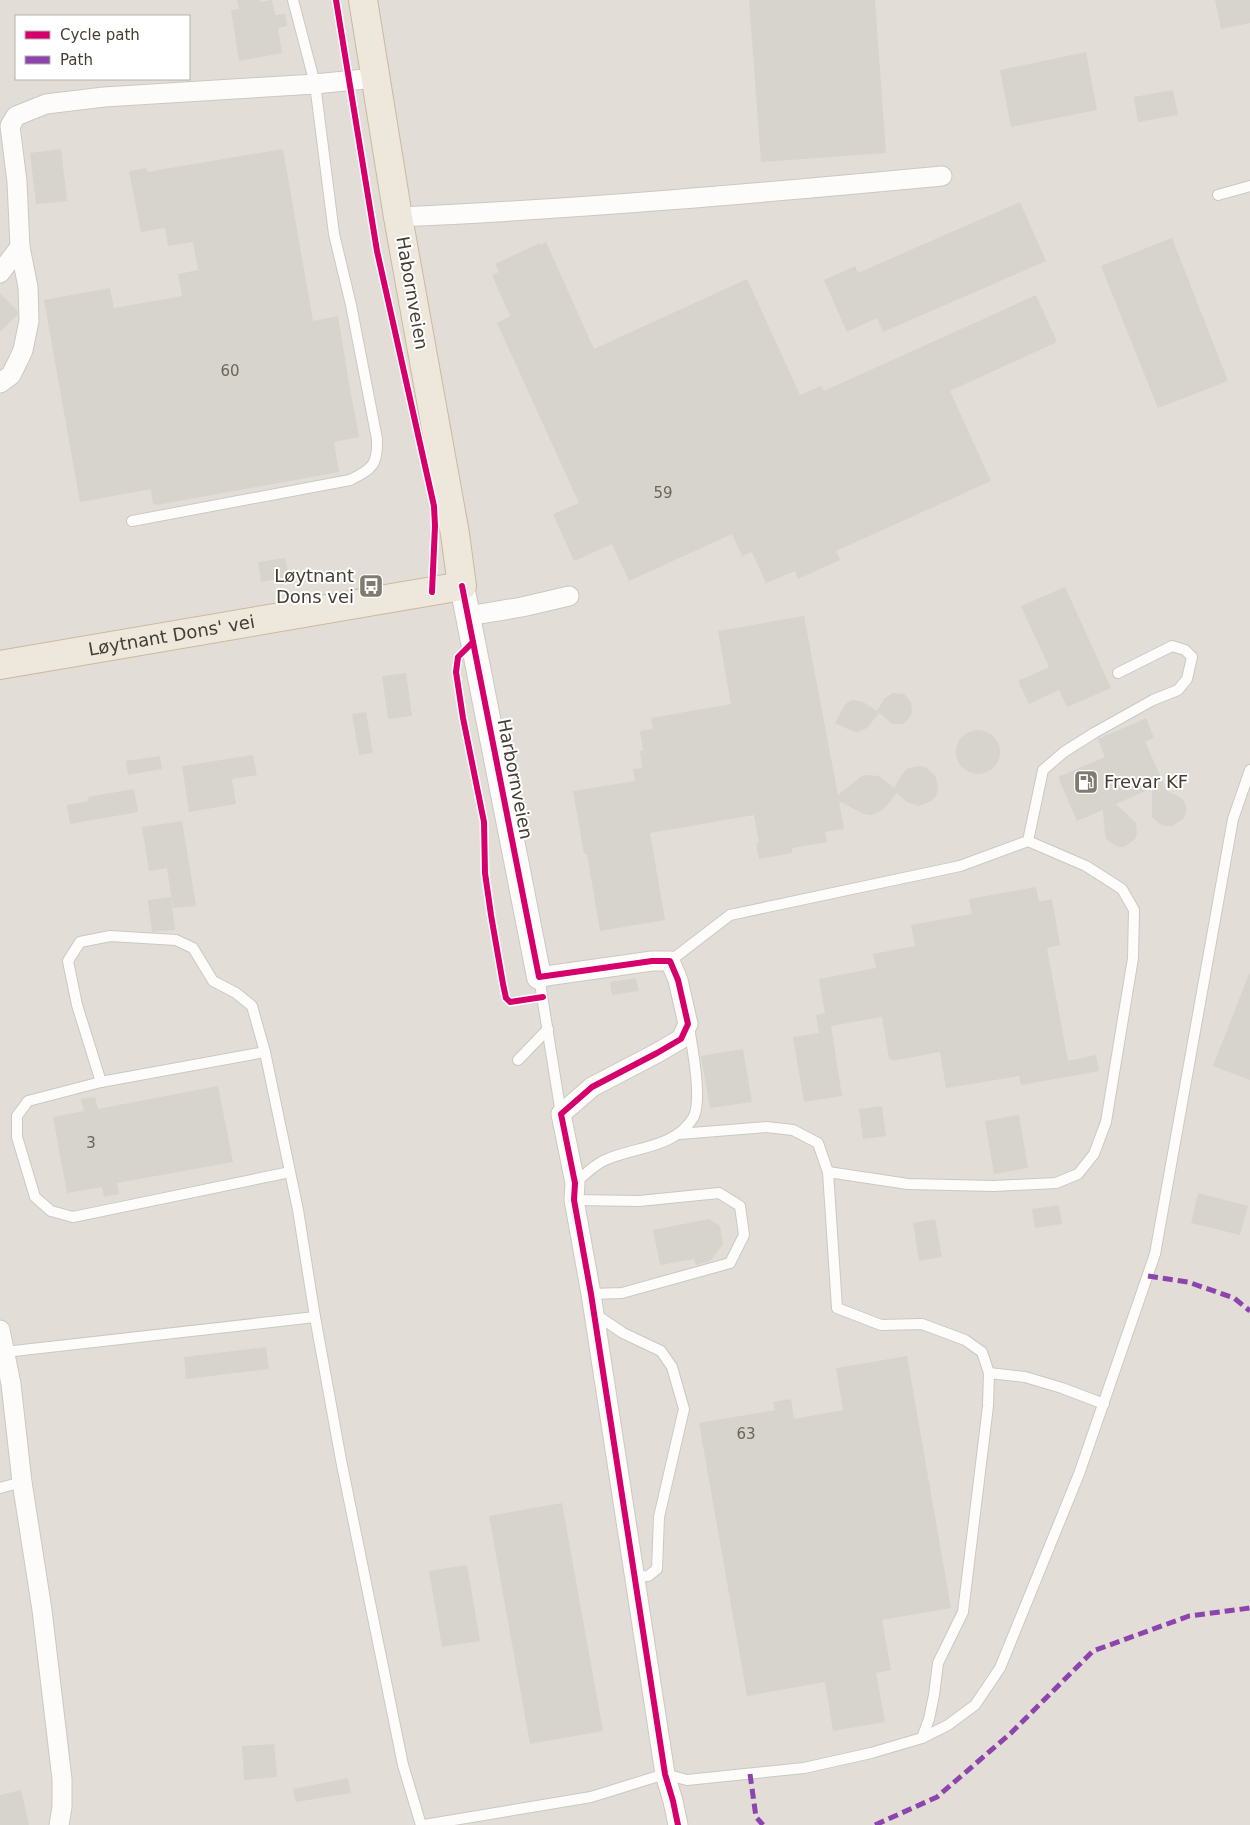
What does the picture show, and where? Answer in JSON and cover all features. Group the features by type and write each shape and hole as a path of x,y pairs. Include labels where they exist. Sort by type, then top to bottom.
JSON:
{"highway":[{"name":"Habornveien","path":"363,0 398,217 455,534 462,586"},
{"name":"Løytnant Dons' vei","path":"0,666 462,586"}],"street":[{"path":"0,382 11,374 21,356 29,321 28,287 20,247 17,182 10,126 13,119 19,113 46,104 104,97 314,84 375,78"},
{"path":"398,217 449,216 942,176"},
{"path":"0,273 20,247"},
{"name":"Harbornveien","path":"462,586 539,977"},
{"path":"468,616 513,609 568,596"},
{"path":"539,977 652,961 670,962 678,980 688,1024 681,1040 592,1087 561,1114 591,1294 665,1774 678,1825"},
{"path":"0,1330 11,1384 22,1482 42,1610 62,1779 62,1807 59,1825"}],"lane":[{"path":"132,521 350,480 365,473 374,465 377,454 377,439 351,305 334,234 314,84 293,0"},
{"path":"1218,196 1250,186"},
{"path":"1028,841 1043,770 1064,752 1094,733 1153,700 1178,690 1187,679 1192,657 1185,650 1172,646 1118,673"},
{"path":"101,1082 77,1005 68,961 80,942 110,936 176,940 193,948 213,981 236,993 252,1006 265,1052 290,1172 341,1460 401,1756 423,1825 591,1797 665,1774 687,1780 804,1768 871,1753 922,1738 948,1725 975,1705 1000,1668 1079,1474 1155,1254 1233,819 1250,770"},
{"path":"670,962 730,915 960,866 1028,841 1093,870 1122,890 1134,910 1133,958 1106,1122 1094,1154 1078,1174 1056,1183 994,1186 908,1184 828,1172"},
{"path":"539,977 561,1114"},
{"path":"678,1134 694,1117 697,1092 688,1024"},
{"path":"518,1060 548,1029"},
{"path":"265,1052 101,1082 28,1101 17,1116 17,1137 35,1197 51,1211 73,1217 290,1172"},
{"path":"574,1191 604,1160 657,1144 678,1134 766,1127 793,1130 818,1142 828,1172 837,1308 881,1325 922,1324 965,1340 982,1352 989,1373 988,1406 963,1612 938,1662 932,1703 922,1738"},
{"path":"574,1191 639,1201 719,1193 740,1206 744,1235 730,1263 622,1292 591,1294"},
{"path":"594,1314 623,1333 662,1351 672,1367 684,1409 658,1517 657,1570 648,1576 634,1577"},
{"path":"4,1352 42,1346 315,1317"},
{"path":"989,1373 1025,1377 1062,1388 1104,1404"},
{"path":"0,1488 22,1482"}],"shaded area":[{"path":"0,0 1250,0 1250,1825 0,1825"}],"building":[{"path":"237,0 260,0 260,2 272,0 275,15 285,14 287,26 278,28 282,53 239,61 231,10 239,9"},
{"path":"749,0 875,0 886,153 761,162"},
{"path":"1215,0 1250,0 1250,23 1221,29"},
{"path":"1086,52 1097,110 1011,127 1000,70"},
{"path":"1173,90 1178,115 1138,122 1134,97"},
{"path":"61,149 67,201 36,204 30,153"},
{"path":"283,149 313,321 338,316 359,437 334,442 339,472 157,505 153,504 151,489 80,502 44,300 110,288 114,308 182,296 178,274 198,270 193,242 168,246 165,228 141,232 129,171 147,168 147,172"},
{"path":"1020,202 1046,261 883,332 877,318 847,332 824,280 855,266 858,273"},
{"path":"1172,238 1228,381 1158,408 1101,266"},
{"path":"546,242 594,349 747,279 800,395 821,386 824,391 1036,295 1057,342 950,391 991,481 836,551 840,560 798,579 795,571 766,583 752,552 742,556 732,534 629,581 612,544 574,561 553,514 579,503 497,323 510,316 492,275 499,272 495,264"},
{"path":"0,293 17,310 18,314 0,332"},
{"path":"285,558 289,577 261,582 258,562"},
{"path":"1065,587 1111,688 1067,707 1059,690 1029,704 1018,681 1049,667 1021,606"},
{"path":"804,616 838,795 860,777 866,775 879,776 894,788 908,768 921,766 927,768 936,777 938,790 936,796 931,801 919,806 907,802 897,793 883,810 871,815 864,814 839,801 844,829 825,832 827,842 792,848 792,853 759,859 756,843 759,843 754,815 650,833 665,920 600,931 587,854 584,854 573,791 635,781 633,769 642,768 640,751 643,751 640,731 653,729 651,718 731,704 718,631"},
{"path":"406,673 412,716 388,719 382,676"},
{"path":"893,693 904,694 911,702 912,712 903,724 893,724 879,713 867,728 858,732 835,723 848,702 853,700 863,702 877,711 884,699"},
{"path":"366,712 373,753 359,755 352,714"},
{"path":"1146,718 1154,738 1145,742 1167,791 1183,800 1186,806 1186,813 1183,819 1172,826 1160,824 1152,817 1152,788 1116,804 1136,823 1137,833 1135,839 1124,847 1118,847 1107,840 1103,810 1077,821 1058,777 1105,757 1098,739"},
{"path":"974,730 982,730 994,736 1000,752 994,768 982,774 974,774 962,768 956,756 956,748 962,736"},
{"path":"253,755 257,775 232,779 236,804 189,812 182,766"},
{"path":"160,756 162,769 128,775 126,761"},
{"path":"134,789 138,812 70,824 67,805 89,801 88,797"},
{"path":"182,821 196,906 173,908 167,868 149,871 142,827"},
{"path":"1036,887 1039,902 1052,899 1060,945 1047,948 1068,1061 1096,1055 1099,1071 1021,1085 1019,1076 946,1088 940,1052 892,1061 892,1059 889,1059 882,1017 831,1026 842,1096 804,1102 793,1037 819,1033 816,1015 825,1013 819,979 876,968 873,954 915,946 911,925 972,914 969,899"},
{"path":"171,897 175,930 152,932 148,900"},
{"path":"1250,974 1250,1080 1213,1066"},
{"path":"636,978 639,991 612,995 610,982"},
{"path":"743,1049 752,1102 710,1108 701,1056"},
{"path":"218,1086 233,1162 117,1183 119,1194 104,1197 102,1187 67,1193 53,1117 84,1111 81,1099 95,1097 98,1109"},
{"path":"882,1106 886,1136 863,1139 859,1109"},
{"path":"1019,1115 1028,1168 994,1174 985,1121"},
{"path":"1198,1193 1248,1206 1240,1235 1191,1223"},
{"path":"1059,1205 1062,1224 1035,1228 1032,1209"},
{"path":"709,1219 720,1226 723,1244 710,1261 696,1265 694,1259 660,1265 653,1230"},
{"path":"935,1219 942,1257 919,1261 913,1223"},
{"path":"266,1347 269,1369 186,1379 184,1357"},
{"path":"907,1356 951,1608 882,1620 891,1670 876,1673 885,1722 833,1731 825,1682 747,1696 699,1423 775,1410 773,1402 791,1399 794,1419 843,1410 836,1368"},
{"path":"562,1503 603,1731 530,1744 489,1516"},
{"path":"467,1565 480,1641 442,1647 429,1571"},
{"path":"274,1744 277,1777 244,1780 242,1746"},
{"path":"348,1778 351,1793 296,1802 293,1789"},
{"path":"21,1790 29,1825 0,1825 0,1795"}],"marked path":[{"path":"1148,1276 1188,1282 1234,1298 1250,1311"},
{"path":"875,1825 937,1797 1011,1733 1093,1651 1189,1616 1250,1608"},
{"path":"750,1774 756,1817 763,1825"}],"cycle path":[{"path":"336,0 377,251 434,506 432,592"},
{"path":"462,586 539,977 652,961 670,961 678,980 688,1024 681,1039 592,1087 561,1114 575,1183 574,1200 591,1294 665,1774 678,1825"},
{"path":"473,642 458,657 456,672 463,718 484,822 485,873 503,984 506,998 510,1002 543,997"}],"place":[{"name":"Løytnant Dons vei","path":"371,586"},
{"name":"Frevar KF","path":"1086,782"}]}
